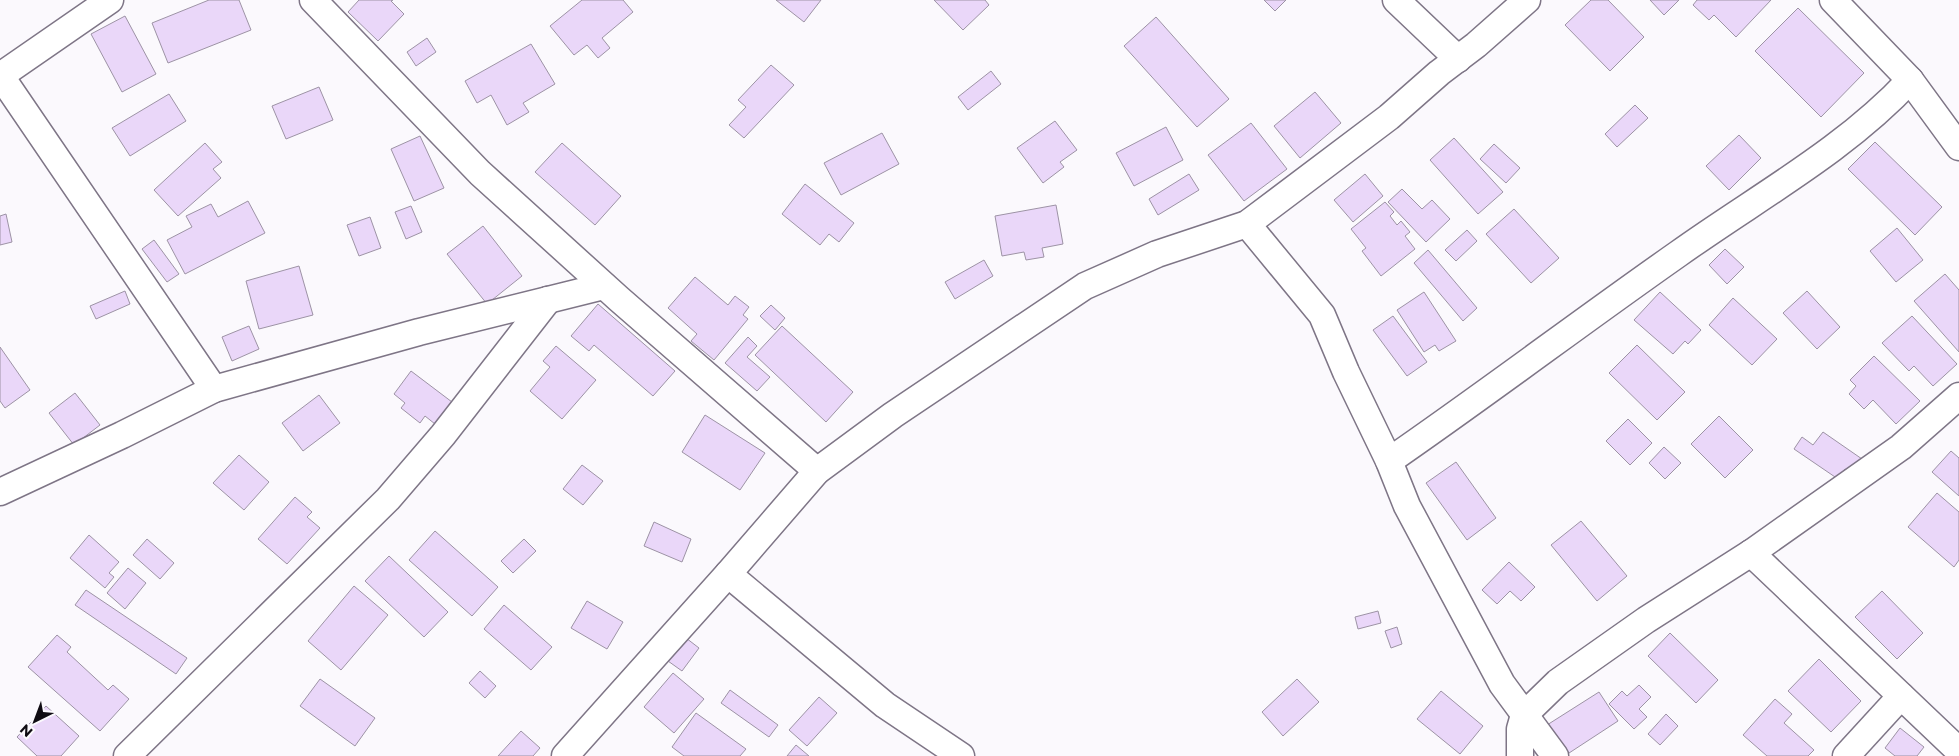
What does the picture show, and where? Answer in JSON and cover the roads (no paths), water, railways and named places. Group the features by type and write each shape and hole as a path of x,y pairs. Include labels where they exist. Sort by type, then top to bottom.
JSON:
{"street":[{"path":"110,0 0,76 214,389"},
{"path":"313,0 480,173 604,286 817,471"},
{"path":"1396,0 1458,59"},
{"path":"565,756 728,574 817,471 894,415 1085,286 1157,254 1248,224 1389,117 1527,0"},
{"path":"1833,0 1910,80 1959,147"},
{"path":"1389,461 1678,253 1804,169 1860,127 1910,80"},
{"path":"1248,224 1322,315 1346,372 1389,461 1407,506 1502,684 1555,756"},
{"path":"0,492 122,435 214,389 419,332 604,286"},
{"path":"127,756 388,499 442,436 548,300"},
{"path":"1520,756 1520,729 1524,715 1566,676 1646,620 1751,553 1901,447 1959,396"},
{"path":"1751,553 1959,751"},
{"path":"728,574 885,706 961,756"},
{"path":"1846,756 1901,696"}]}
